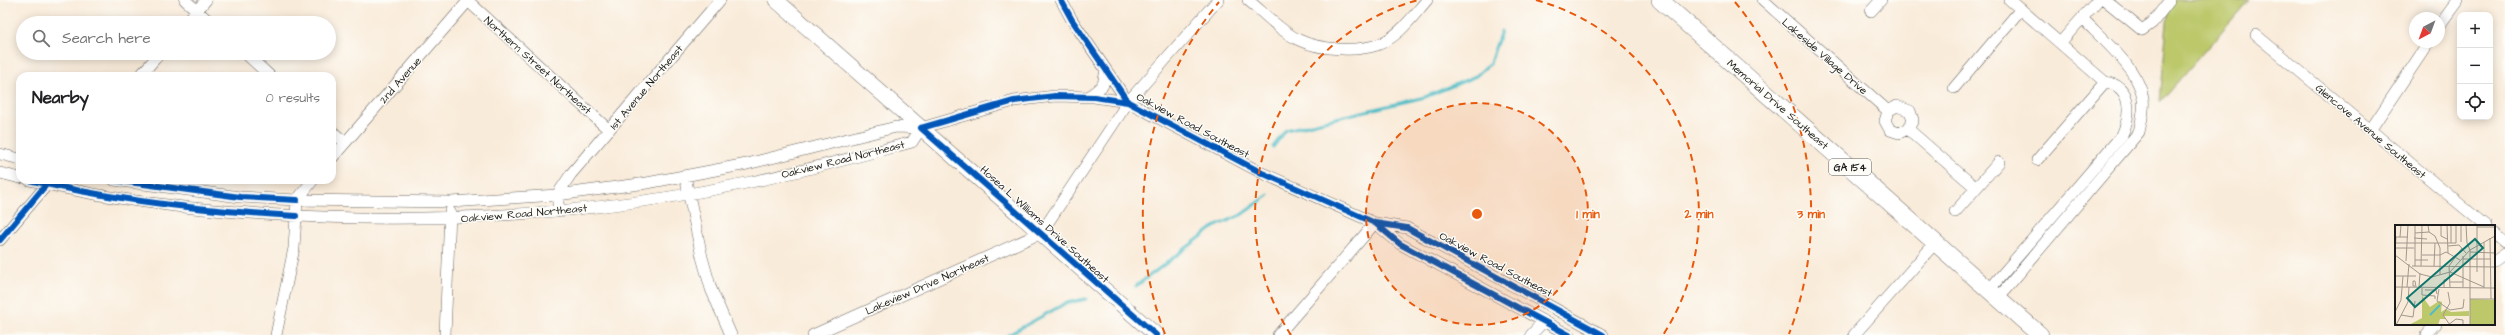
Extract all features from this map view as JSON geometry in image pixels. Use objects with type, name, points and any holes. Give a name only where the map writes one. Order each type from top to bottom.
[{"type":"main road","name":"Memorial Drive Southeast","points":[[1660,0],[2040,335]]},
{"type":"street","points":[[185,0],[203,16]]},
{"type":"street","points":[[192,16],[206,0]]},
{"type":"street","name":"Northern Street Northeast","points":[[468,0],[609,130]]},
{"type":"street","name":"2nd Avenue","points":[[336,153],[468,0]]},
{"type":"street","name":"1st Avenue Northeast","points":[[557,195],[571,174],[720,0]]},
{"type":"street","name":"Hosea L Williams Drive Southeast","points":[[776,0],[1156,335]]},
{"type":"street","points":[[1061,0],[1072,20],[1128,102]]},
{"type":"street","points":[[1041,233],[1128,102],[1218,0]]},
{"type":"street","points":[[1248,0],[1298,40],[1315,45],[1354,48],[1378,45],[1393,36],[1427,0]]},
{"type":"street","name":"Lakeside Village Drive","points":[[1763,0],[1888,111]]},
{"type":"street","points":[[1872,11],[1881,0]]},
{"type":"street","points":[[1994,294],[2122,135],[2128,121],[2129,111],[2122,90],[2112,83],[2105,82],[2010,0]]},
{"type":"street","points":[[2060,43],[2098,0]]},
{"type":"street","points":[[2105,0],[2142,30],[2152,23],[2170,0]]},
{"type":"street","points":[[2445,18],[2458,0]]},
{"type":"street","points":[[1954,88],[2021,9]]},
{"type":"street","points":[[1994,294],[2139,132],[2143,98],[2135,81],[2118,54],[2082,18]]},
{"type":"street","name":"Glencove Avenue Southeast","points":[[2256,35],[2485,225]]},
{"type":"street","points":[[2370,129],[2424,48]]},
{"type":"street","points":[[143,72],[154,60]]},
{"type":"street","points":[[253,60],[266,72]]},
{"type":"street","points":[[1089,97],[1103,85],[1106,70]]},
{"type":"street","points":[[2122,90],[2135,81]]},
{"type":"street","points":[[2037,160],[2105,82]]},
{"type":"street","name":"Oakview Road Southeast","points":[[921,128],[1014,101],[1056,96],[1089,97],[1128,102],[1262,172],[1375,223],[1407,228],[1603,335]]},
{"type":"street","points":[[1897,106],[1910,111],[1913,120],[1908,129],[1899,133],[1890,130],[1885,121],[1888,111],[1897,106]]},
{"type":"street","name":"Oakview Road Northeast","points":[[144,184],[240,197],[297,200],[451,202],[557,195],[685,176],[747,164],[896,126],[921,128]]},
{"type":"street","name":"Oakview Road Northeast","points":[[58,184],[136,201],[239,213],[296,216],[450,219],[559,211],[688,193],[751,182],[910,142],[921,128]]},
{"type":"street","points":[[1908,129],[1976,188]]},
{"type":"street","points":[[336,135],[345,143]]},
{"type":"street","points":[[0,154],[16,158]]},
{"type":"street","points":[[1954,212],[1998,162]]},
{"type":"street","points":[[0,173],[16,177]]},
{"type":"street","points":[[685,176],[709,282],[731,335]]},
{"type":"street","points":[[0,240],[47,184]]},
{"type":"street","points":[[276,335],[294,248],[297,200],[309,184]]},
{"type":"street","points":[[557,195],[559,211]]},
{"type":"street","points":[[445,335],[451,202]]},
{"type":"street","points":[[1278,335],[1375,223]]},
{"type":"street","name":"Oakview Road Southeast","points":[[1375,223],[1400,244],[1569,335]]},
{"type":"street","name":"Lakeview Drive Northeast","points":[[813,335],[1041,233]]},
{"type":"street","points":[[2495,233],[2505,242]]},
{"type":"street","points":[[1854,335],[1936,242]]},
{"type":"street","points":[[2495,261],[2505,254]]},
{"type":"street","points":[[1532,335],[1544,321]]},
{"type":"street","points":[[2426,335],[2435,325]]},
{"type":"green space","points":[[2169,0],[2249,0],[2160,102]]},
{"type":"waterway","points":[[1273,147],[1286,130],[1425,97],[1476,76],[1490,63],[1501,31]]},
{"type":"waterway","points":[[1136,286],[1214,227],[1241,215],[1269,195]]},
{"type":"waterway","points":[[1008,335],[1066,303],[1086,299]]},
{"type":"cycle path","points":[[1061,0],[1072,20],[1128,102]]},
{"type":"cycle path","points":[[921,128],[1014,101],[1055,96],[1094,97],[1128,102],[1262,173],[1375,223],[1407,228],[1603,335]]},
{"type":"cycle path","points":[[921,128],[1156,335]]},
{"type":"cycle path","points":[[0,240],[47,184]]},
{"type":"cycle path","points":[[48,184],[95,194],[162,204],[296,216]]},
{"type":"cycle path","points":[[144,184],[240,197],[297,200]]},
{"type":"cycle path","points":[[1375,223],[1400,244],[1569,335]]}]
